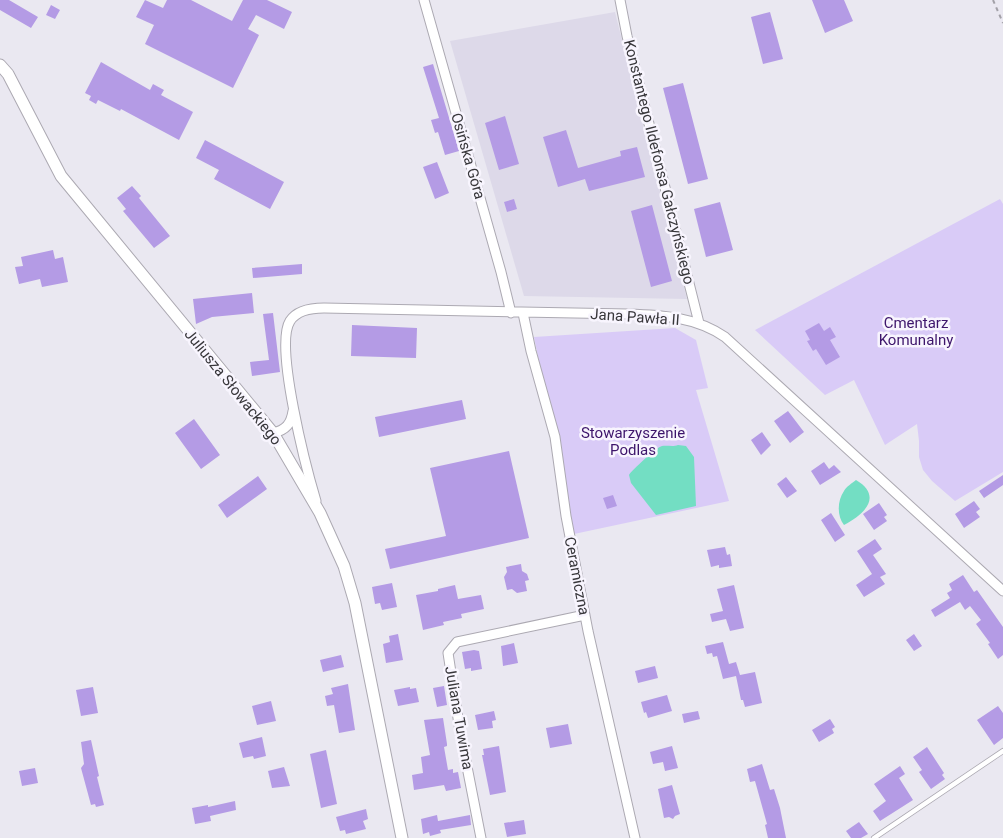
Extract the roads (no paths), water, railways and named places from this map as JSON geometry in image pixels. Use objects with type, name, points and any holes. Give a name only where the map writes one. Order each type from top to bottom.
[{"type":"street","name":"Osińska Góra","points":[[424,0],[511,313]]},
{"type":"street","name":"Konstantego Ildefonsa Gałczyńskiego","points":[[620,0],[627,36],[699,323]]},
{"type":"street","name":"Juliusza Słowackiego","points":[[0,65],[8,74],[61,176],[273,432],[320,513],[344,566],[354,603],[402,838]]},
{"type":"street","name":"Jana Pawła II","points":[[320,513],[309,477],[294,411],[287,359],[286,330],[290,319],[304,310],[324,308],[656,315],[699,323],[725,337],[1003,591]]},
{"type":"street","name":"Ceramiczna","points":[[523,313],[554,437],[566,516],[635,838]]},
{"type":"street","points":[[273,432],[287,427],[294,411]]},
{"type":"street","name":"Juliana Tuwima","points":[[481,838],[460,731],[448,654],[457,642],[586,615]]},
{"type":"lane","points":[[874,838],[1003,751]]},
{"type":"park label","name":"Cmentarz Komunalny","points":[[916,332]]},
{"type":"park label","name":"Stowarzyszenie Podlas","points":[[633,442]]}]
